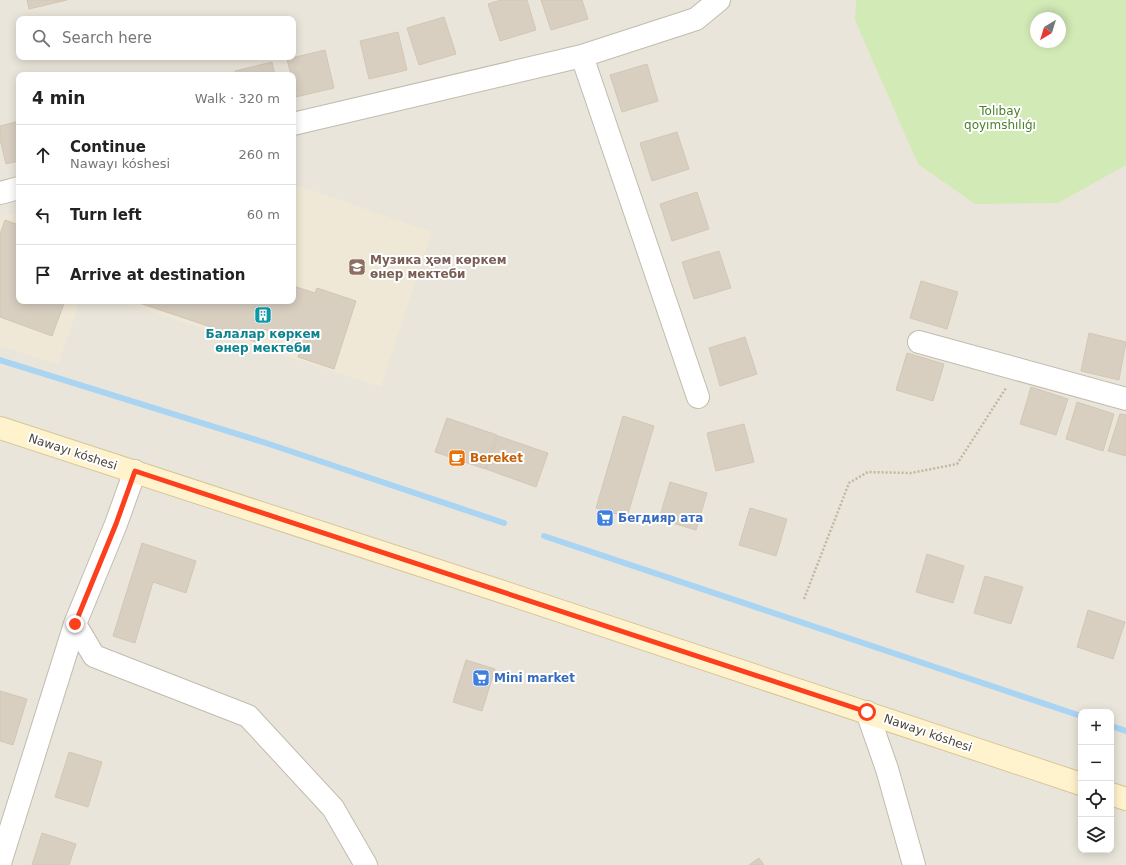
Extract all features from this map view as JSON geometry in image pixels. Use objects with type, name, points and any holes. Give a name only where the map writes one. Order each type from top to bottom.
[{"type":"main road","name":"Nawayı kóshesi","points":[[0,428],[867,712],[1078,783]]},
{"type":"main road","points":[[1114,795],[1126,799]]},
{"type":"street","points":[[296,123],[582,56],[696,19],[719,0]]},
{"type":"street","points":[[582,56],[698,396]]},
{"type":"street","points":[[0,193],[16,189]]},
{"type":"street","points":[[919,342],[1126,399]]},
{"type":"street","points":[[0,863],[75,624],[116,524],[135,471]]},
{"type":"street","points":[[75,624],[94,656],[248,716],[333,808],[366,865]]},
{"type":"street","points":[[867,712],[887,769],[914,865]]},
{"type":"path","points":[[804,599],[849,483],[868,472],[911,473],[956,464],[1018,369]]},
{"type":"shaded area","points":[[0,0],[1126,0],[1126,865],[0,865]]},
{"type":"shaded area","name":"Музика ҳәм көркем өнер мектеби","points":[[296,185],[432,232],[381,387],[128,304],[296,304]]},
{"type":"shaded area","points":[[16,213],[16,304],[79,304],[58,364],[0,346],[0,216]]},
{"type":"green space","name":"Tolıbay qoyımshılıǵı","points":[[856,0],[1126,0],[1126,165],[1058,203],[975,204],[918,164],[855,20]]},
{"type":"building","points":[[27,0],[67,0],[29,9]]},
{"type":"building","points":[[501,0],[527,0],[536,30],[500,41],[488,4]]},
{"type":"building","points":[[541,0],[582,0],[588,19],[551,30]]},
{"type":"building","points":[[444,17],[456,54],[419,65],[407,28]]},
{"type":"building","points":[[398,32],[407,70],[369,79],[360,41]]},
{"type":"building","points":[[325,50],[334,88],[296,97],[296,72],[290,72],[287,60],[296,60],[296,57]]},
{"type":"building","points":[[272,62],[274,72],[235,72]]},
{"type":"building","points":[[647,64],[658,101],[622,112],[610,75]]},
{"type":"building","points":[[16,122],[16,162],[6,164],[0,139],[0,126]]},
{"type":"building","points":[[677,132],[689,169],[652,181],[640,143]]},
{"type":"building","points":[[697,192],[709,229],[672,241],[660,204]]},
{"type":"building","points":[[5,220],[16,224],[16,304],[64,304],[52,336],[0,317],[0,234]]},
{"type":"building","points":[[719,251],[731,288],[694,299],[682,262]]},
{"type":"building","points":[[921,281],[958,292],[947,329],[910,318]]},
{"type":"building","name":"Балалар көркем өнер мектеби","points":[[296,287],[315,293],[317,288],[356,301],[334,369],[298,357],[302,342],[261,328],[256,342],[142,304],[296,304]]},
{"type":"building","points":[[1089,333],[1126,342],[1119,380],[1081,371]]},
{"type":"building","points":[[745,337],[757,374],[720,386],[709,348]]},
{"type":"building","points":[[907,353],[944,364],[933,401],[896,390]]},
{"type":"building","points":[[1031,387],[1068,399],[1056,435],[1020,424]]},
{"type":"building","points":[[1077,402],[1114,414],[1103,451],[1066,439]]},
{"type":"building","points":[[1120,414],[1126,415],[1126,456],[1108,451]]},
{"type":"building","points":[[623,416],[654,426],[627,517],[596,508]]},
{"type":"building","points":[[447,418],[497,435],[485,469],[435,452]]},
{"type":"building","points":[[744,424],[754,462],[716,471],[707,433]]},
{"type":"building","points":[[498,436],[548,453],[536,487],[486,469]]},
{"type":"building","points":[[670,482],[707,493],[696,530],[659,519]]},
{"type":"building","points":[[750,508],[787,519],[776,556],[739,545]]},
{"type":"building","points":[[142,543],[196,561],[186,593],[153,582],[135,643],[113,636]]},
{"type":"building","points":[[927,554],[964,566],[953,603],[916,592]]},
{"type":"building","points":[[985,576],[1023,587],[1011,624],[974,613]]},
{"type":"building","points":[[1088,610],[1125,622],[1113,659],[1077,647]]},
{"type":"building","points":[[466,660],[495,669],[482,711],[453,702]]},
{"type":"building","points":[[0,691],[27,699],[13,745],[0,741]]},
{"type":"building","points":[[69,752],[102,762],[88,807],[55,797]]},
{"type":"building","points":[[42,833],[76,844],[69,865],[32,865]]},
{"type":"building","points":[[759,858],[764,865],[749,865]]},
{"type":"waterway","points":[[0,360],[266,443],[504,523]]},
{"type":"waterway","points":[[544,536],[1078,715]]},
{"type":"waterway","points":[[1114,727],[1126,731]]},
{"type":"place","name":"Музика ҳәм көркем өнер мектеби","points":[[357,267]]},
{"type":"place","name":"Балалар көркем өнер мектеби","points":[[263,315]]},
{"type":"place","name":"Bereket","points":[[457,458]]},
{"type":"place","name":"Бегдияр ата","points":[[605,518]]},
{"type":"place","name":"Mini market","points":[[481,678]]},
{"type":"route","points":[[75,624],[116,524],[135,471],[867,712]]}]
